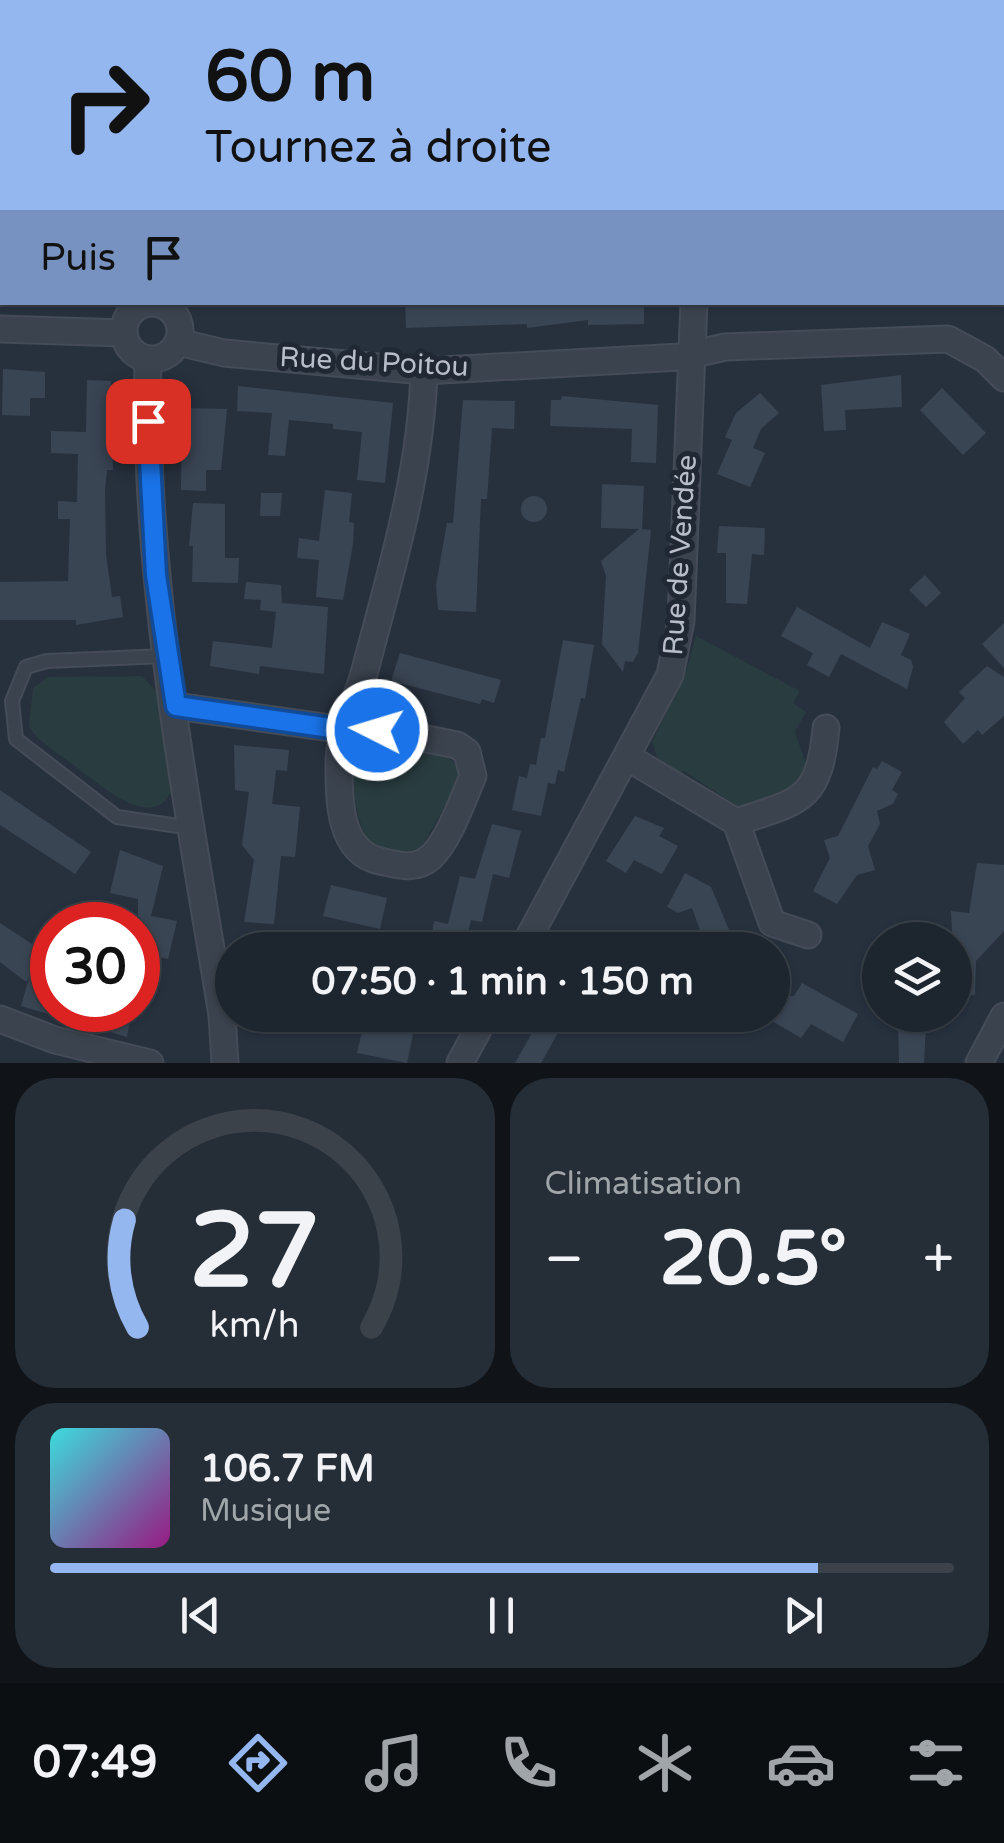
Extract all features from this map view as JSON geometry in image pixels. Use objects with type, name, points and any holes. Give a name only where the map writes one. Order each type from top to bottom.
[{"type":"street","points":[[0,329],[125,316],[132,350],[148,359],[166,355],[178,342],[177,320],[168,305]]},
{"type":"street","name":"Rue de Vendée","points":[[532,932],[670,675],[681,621],[694,305]]},
{"type":"street","name":"Rue du Poitou","points":[[178,342],[224,353],[424,370],[692,356],[725,347],[948,339],[985,359],[1004,378]]},
{"type":"street","points":[[148,359],[151,502],[166,656],[194,828],[225,1063]]},
{"type":"street","points":[[176,706],[345,730],[377,730],[442,741],[467,752],[473,776],[433,856],[419,865],[368,858],[355,849],[346,834],[339,765],[345,730],[360,694],[413,486],[424,370]]},
{"type":"street","points":[[736,822],[800,801],[822,766],[826,728]]},
{"type":"street","points":[[627,757],[736,822],[772,922],[808,934]]},
{"type":"street","points":[[979,1063],[1004,1016]]},
{"type":"street","points":[[0,1019],[73,1045],[150,1063]]},
{"type":"street","points":[[460,1063],[477,1032]]},
{"type":"lane","points":[[166,656],[47,661],[26,667],[12,701],[16,739],[117,817],[194,828]]},
{"type":"shaded area","points":[[696,636],[800,691],[793,703],[806,712],[795,732],[807,767],[794,789],[740,808],[684,771],[677,775],[661,768],[652,742],[686,672]]},
{"type":"shaded area","points":[[142,676],[161,696],[174,782],[167,798],[156,806],[144,807],[100,785],[44,744],[29,727],[33,688],[48,677]]},
{"type":"shaded area","points":[[372,741],[433,752],[449,758],[456,766],[457,778],[450,795],[421,848],[381,851],[362,827],[353,765],[361,746]]},
{"type":"building","points":[[405,305],[644,305],[644,324],[588,325],[588,320],[527,328],[527,324],[406,328]]},
{"type":"building","points":[[3,369],[45,372],[45,398],[30,398],[30,416],[2,415]]},
{"type":"building","points":[[901,375],[902,407],[845,410],[846,430],[824,431],[821,385]]},
{"type":"building","points":[[87,380],[111,381],[113,470],[107,470],[105,490],[106,555],[112,597],[120,596],[123,617],[76,625],[76,620],[0,620],[0,582],[68,581],[70,519],[58,519],[58,501],[77,502],[78,454],[51,453],[51,431],[86,432]]},
{"type":"building","points":[[238,386],[393,403],[385,483],[357,480],[362,432],[333,429],[333,424],[289,420],[285,456],[268,455],[272,413],[237,411]]},
{"type":"building","points":[[942,388],[986,433],[963,455],[920,410]]},
{"type":"building","points":[[760,393],[779,413],[761,429],[753,448],[765,453],[750,487],[717,474],[732,440],[725,437],[736,413]]},
{"type":"building","points":[[562,396],[658,405],[656,463],[631,462],[632,429],[550,426],[551,400],[561,400]]},
{"type":"building","points":[[463,400],[515,401],[514,429],[492,428],[487,499],[481,499],[476,612],[438,610],[436,585],[447,523],[453,523]]},
{"type":"building","points":[[182,408],[227,409],[221,470],[206,470],[206,491],[181,490]]},
{"type":"building","points":[[602,484],[644,486],[642,529],[651,530],[638,653],[633,662],[625,661],[623,672],[602,644],[606,576],[601,561],[639,529],[601,528]]},
{"type":"building","points":[[325,490],[352,493],[349,522],[354,523],[353,544],[343,600],[316,597],[319,560],[297,558],[299,538],[319,541]]},
{"type":"building","points":[[261,493],[282,493],[280,516],[260,516]]},
{"type":"building","points":[[534,496],[543,500],[547,509],[543,518],[534,522],[525,518],[521,509],[525,500]]},
{"type":"building","points":[[193,503],[225,504],[225,558],[239,558],[238,583],[192,582],[193,546],[189,546]]},
{"type":"building","points":[[719,526],[765,528],[764,555],[752,554],[747,604],[726,603],[726,553],[717,553]]},
{"type":"building","points":[[925,575],[941,593],[926,607],[909,590]]},
{"type":"building","points":[[246,582],[281,585],[282,603],[328,607],[324,674],[260,666],[259,674],[210,666],[213,641],[272,648],[276,612],[260,610],[261,600],[244,599]]},
{"type":"building","points":[[797,607],[870,648],[882,622],[910,634],[901,655],[911,660],[913,667],[907,689],[841,654],[829,677],[807,665],[813,653],[781,636]]},
{"type":"building","points":[[1004,623],[1004,668],[982,644]]},
{"type":"building","points":[[563,640],[594,645],[585,699],[581,698],[564,772],[558,770],[555,784],[548,783],[541,816],[512,810],[519,776],[527,778],[530,764],[536,765],[541,738],[545,738]]},
{"type":"building","points":[[400,653],[501,680],[494,703],[482,699],[480,704],[391,681]]},
{"type":"building","points":[[987,666],[1004,677],[1004,716],[982,735],[978,730],[963,744],[944,722],[965,698],[959,692]]},
{"type":"building","points":[[234,745],[289,750],[287,771],[276,770],[272,804],[300,807],[295,857],[281,856],[274,924],[244,922],[254,860],[242,845],[249,792],[235,790]]},
{"type":"building","points":[[882,761],[902,772],[892,790],[898,794],[893,804],[877,811],[880,824],[868,846],[875,870],[857,875],[837,904],[813,891],[830,858],[824,840],[838,836],[873,767],[877,769]]},
{"type":"building","points":[[0,790],[91,852],[75,874],[0,825]]},
{"type":"building","points":[[635,816],[664,828],[659,836],[678,846],[662,874],[634,860],[626,873],[606,861]]},
{"type":"building","points":[[492,824],[521,831],[509,878],[493,874],[482,922],[471,920],[468,932],[432,932],[434,921],[448,924],[460,876],[475,879]]},
{"type":"building","points":[[120,850],[163,866],[154,902],[138,902],[110,893]]},
{"type":"building","points":[[977,863],[1004,865],[1004,931],[976,961],[975,995],[972,922],[952,922],[951,911],[969,913]]},
{"type":"building","points":[[685,873],[711,887],[730,932],[701,932],[692,908],[678,913],[667,907]]},
{"type":"building","points":[[331,885],[387,898],[380,929],[323,916]]},
{"type":"building","points":[[160,918],[177,921],[168,959],[160,957]]},
{"type":"building","points":[[0,923],[30,943],[30,1009],[21,1006],[29,978],[26,982],[0,962]]},
{"type":"building","points":[[802,983],[858,1014],[843,1042],[811,1024],[801,1038],[790,1032],[790,996]]},
{"type":"building","points":[[362,1032],[414,1032],[407,1063],[357,1053]]},
{"type":"building","points":[[532,1032],[558,1032],[541,1063],[515,1063]]},
{"type":"building","points":[[898,1032],[926,1032],[924,1063],[899,1063]]},
{"type":"route","points":[[148,421],[156,575],[176,706],[345,730],[377,730]]}]
